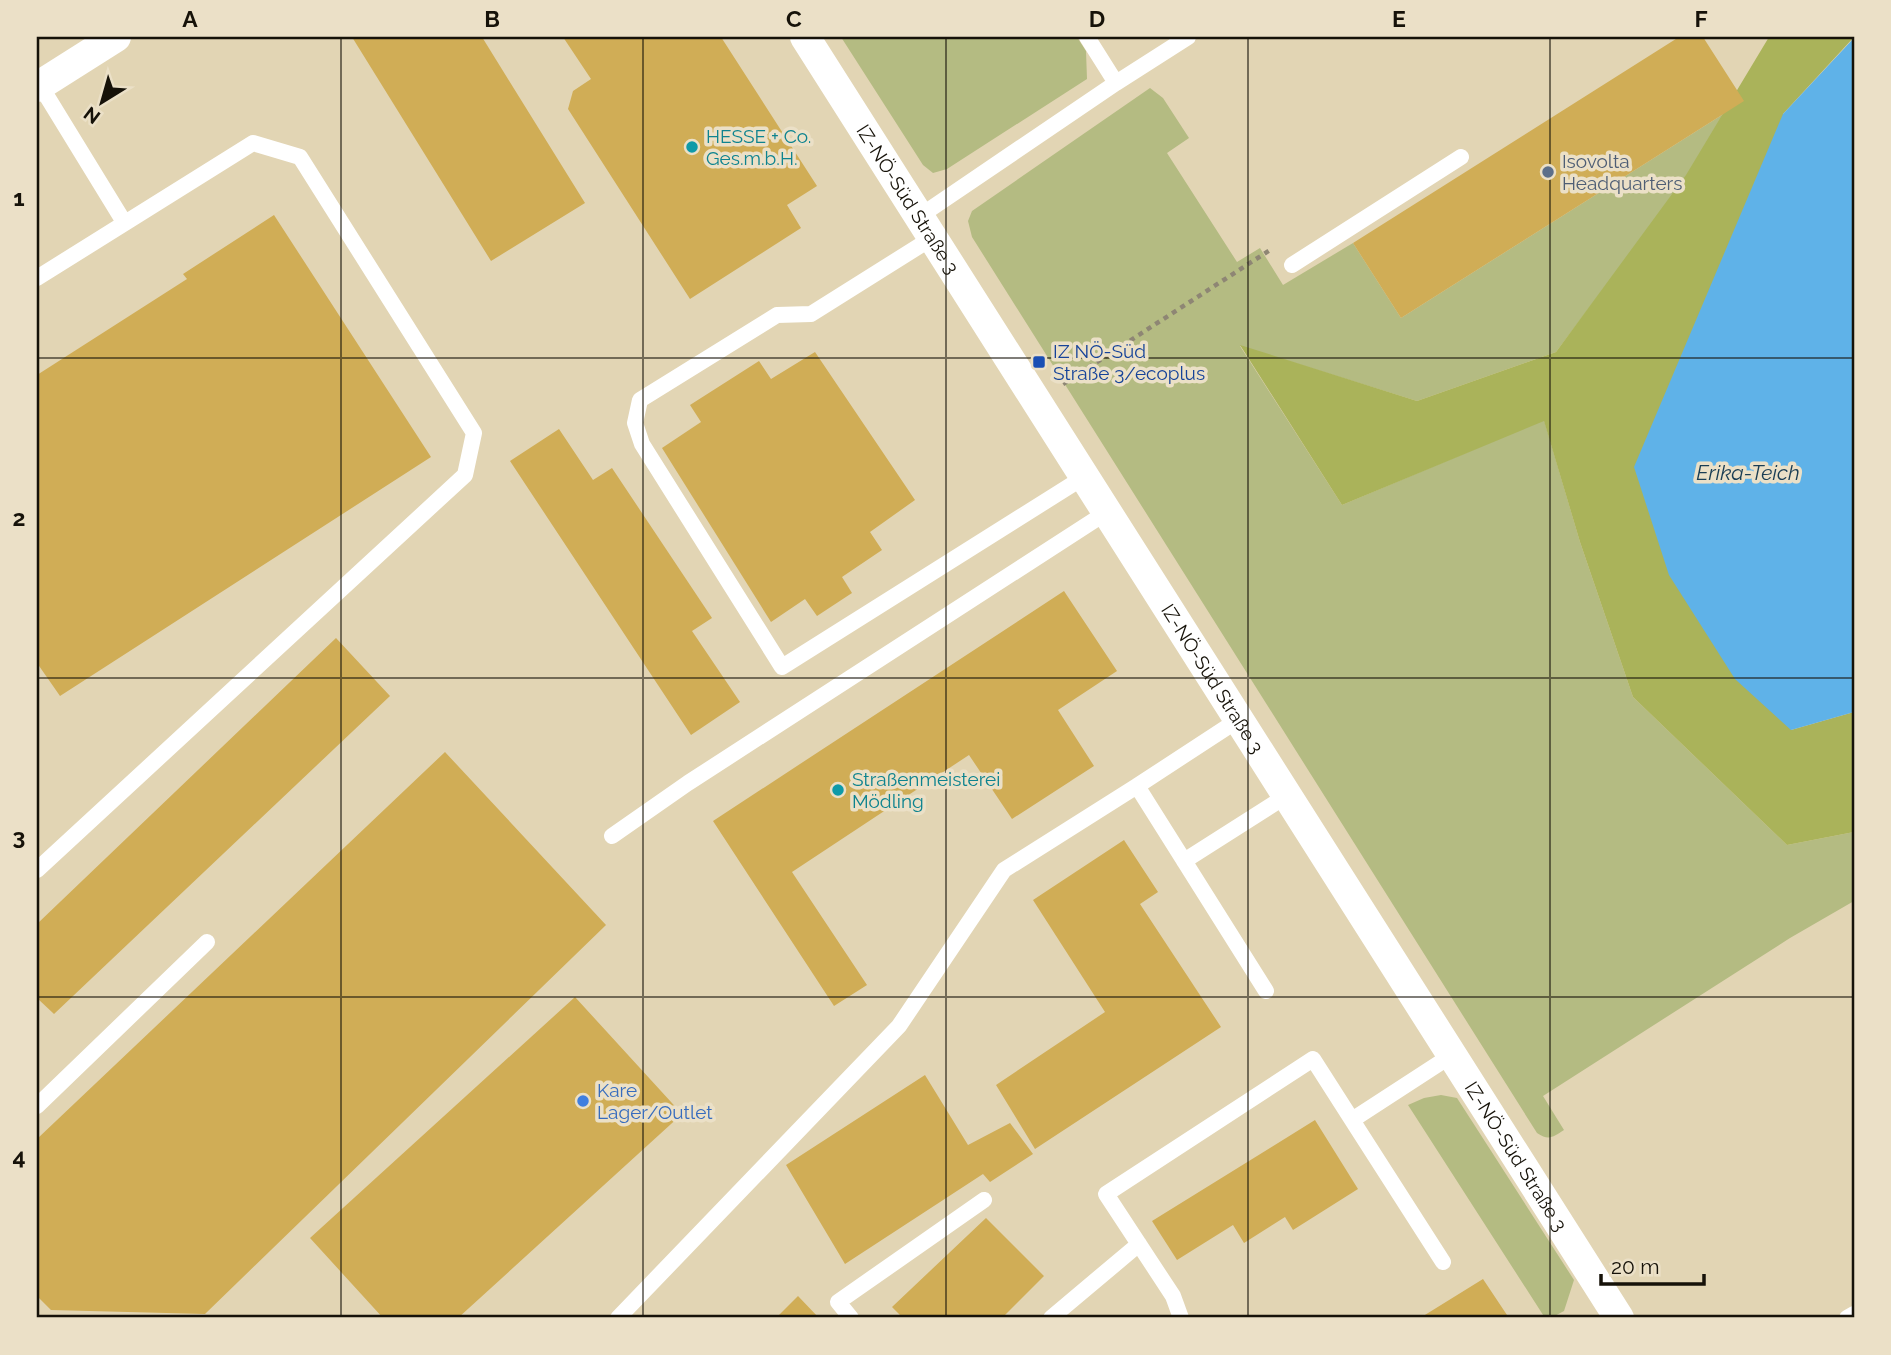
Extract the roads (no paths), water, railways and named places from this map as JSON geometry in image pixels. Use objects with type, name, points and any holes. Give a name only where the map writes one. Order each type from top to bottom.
[{"type":"street","points":[[38,86],[116,37]]},
{"type":"street","name":"IZ-NÖ-Süd Straße 3","points":[[805,37],[1619,1318]]},
{"type":"lane","points":[[1087,37],[1116,83]]},
{"type":"lane","points":[[1084,477],[782,667],[642,444],[635,422],[640,400],[777,316],[811,314],[1116,83],[1188,37]]},
{"type":"lane","points":[[38,86],[124,222]]},
{"type":"lane","points":[[37,278],[253,143],[300,157],[474,433],[465,475],[37,870]]},
{"type":"lane","points":[[1292,265],[1461,157]]},
{"type":"lane","points":[[612,836],[688,783],[1107,512]]},
{"type":"lane","points":[[618,1318],[899,1026],[1004,870],[1238,720]]},
{"type":"lane","points":[[1137,786],[1266,991]]},
{"type":"lane","points":[[1184,861],[1286,796]]},
{"type":"lane","points":[[37,1106],[207,942]]},
{"type":"lane","points":[[1352,1120],[1452,1055]]},
{"type":"lane","points":[[1181,1318],[1173,1296],[1106,1194],[1313,1059],[1443,1262]]},
{"type":"lane","points":[[851,1318],[838,1302],[984,1200]]},
{"type":"lane","points":[[1051,1318],[1139,1244]]},
{"type":"lane","points":[[1847,1318],[1854,1314]]},
{"type":"water","name":"Erika-Teich","points":[[1854,38],[1854,712],[1791,730],[1735,679],[1669,575],[1634,467],[1783,114]]},
{"type":"place","name":"HESSE + Co. Ges.m.b.H.","points":[[692,147]]},
{"type":"place","name":"Isovolta Headquarters","points":[[1548,172]]},
{"type":"place","name":"IZ NÖ-Süd Straße 3/ecoplus","points":[[1039,362]]},
{"type":"place","name":"Straßenmeisterei Mödling","points":[[838,790]]},
{"type":"place","name":"Kare Lager/Outlet","points":[[583,1101]]}]
